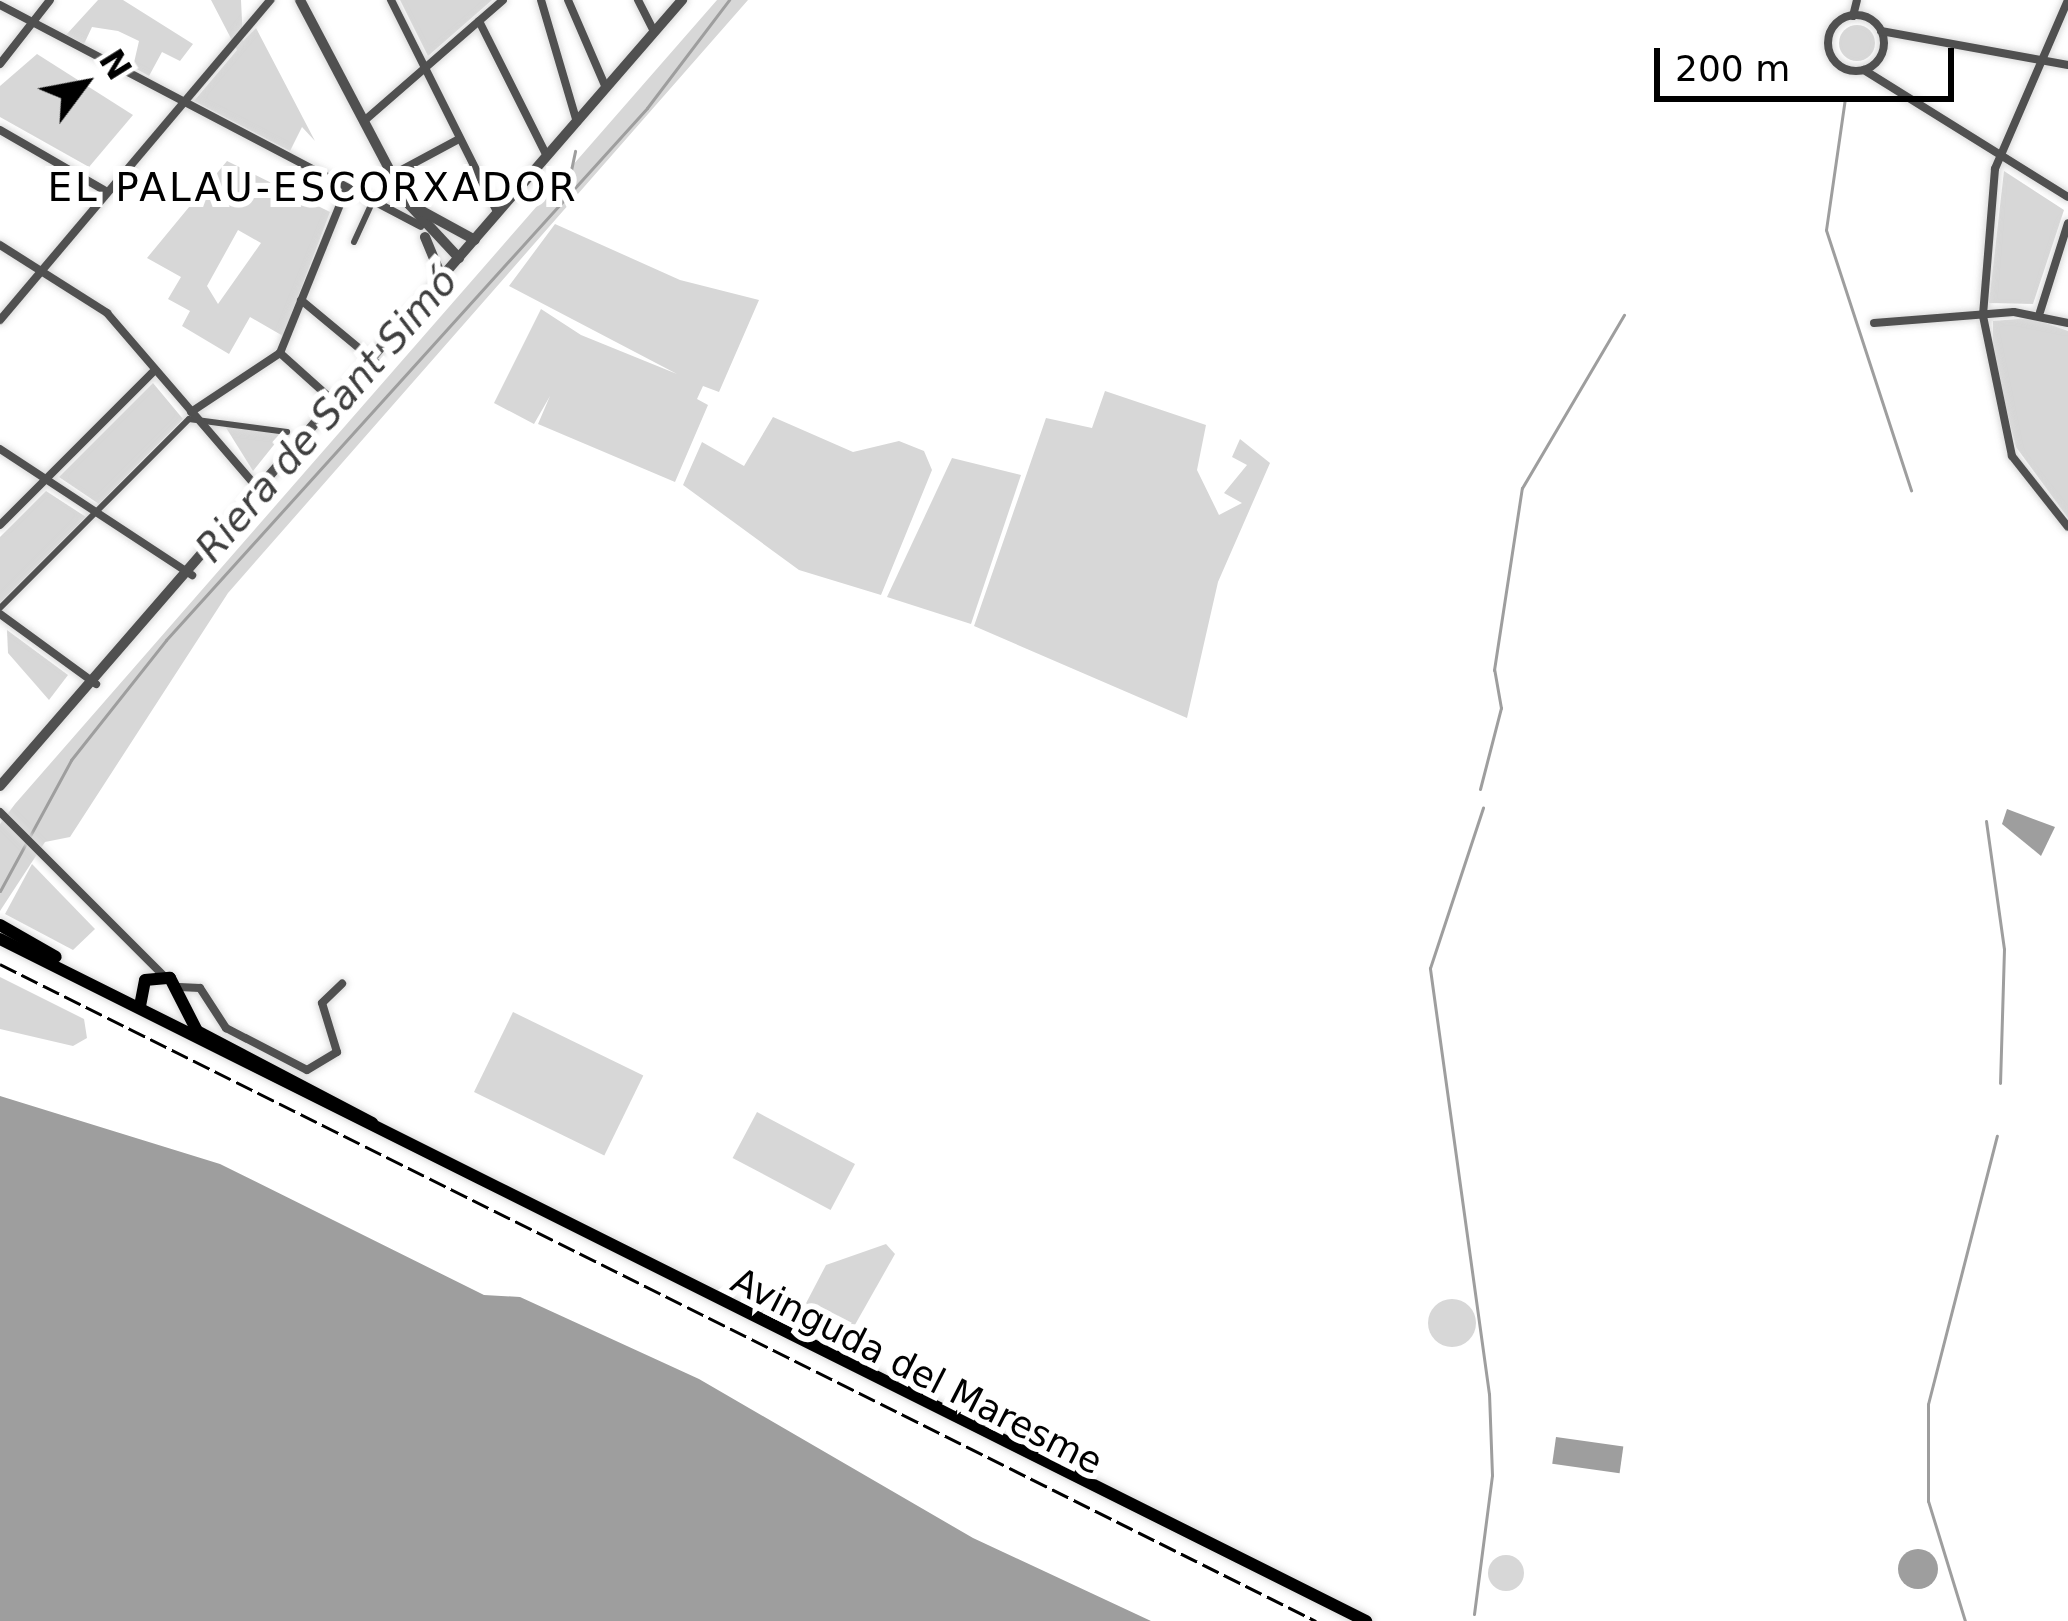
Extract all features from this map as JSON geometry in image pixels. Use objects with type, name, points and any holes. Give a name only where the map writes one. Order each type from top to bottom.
[{"type":"main road","points":[[0,932],[95,977],[143,983],[164,976],[179,987],[180,1003],[161,1018],[0,932]]},
{"type":"main road","points":[[140,1006],[143,983]]},
{"type":"main road","name":"Avinguda del Maresme","points":[[180,1003],[197,1031],[445,1166]]},
{"type":"main road","name":"Avinguda del Maresme","points":[[161,1018],[445,1166],[1366,1621]]},
{"type":"street","points":[[0,64],[50,0]]},
{"type":"street","points":[[0,320],[104,190],[270,0]]},
{"type":"street","points":[[300,0],[422,226],[442,278]]},
{"type":"street","points":[[391,0],[457,140],[499,213]]},
{"type":"street","points":[[541,0],[577,122]]},
{"type":"street","points":[[568,0],[606,88]]},
{"type":"street","points":[[638,0],[655,33]]},
{"type":"street","points":[[0,786],[682,0]]},
{"type":"street","points":[[1857,0],[1852,16],[1835,25],[1830,54],[1864,70],[2068,197]]},
{"type":"street","points":[[2068,0],[2034,58],[1999,154],[1983,316],[2003,429],[2038,500],[2068,527]]},
{"type":"street","points":[[364,121],[499,1]]},
{"type":"street","points":[[0,5],[29,26],[178,105],[371,205],[422,226],[459,258]]},
{"type":"street","points":[[1852,16],[1881,32],[2068,65]]},
{"type":"street","points":[[478,22],[548,157]]},
{"type":"street","points":[[1864,70],[1883,50],[1881,32]]},
{"type":"street","points":[[0,130],[104,190]]},
{"type":"street","points":[[392,176],[457,140]]},
{"type":"street","points":[[94,682],[0,611],[194,416],[280,353],[345,192]]},
{"type":"street","points":[[406,201],[475,240]]},
{"type":"street","points":[[354,242],[371,205]]},
{"type":"street","points":[[2040,312],[2068,223]]},
{"type":"street","points":[[0,245],[102,309],[260,491]]},
{"type":"street","points":[[302,300],[374,360]]},
{"type":"street","points":[[1874,323],[2040,312],[2068,323]]},
{"type":"street","points":[[280,353],[336,404]]},
{"type":"street","points":[[0,525],[154,370]]},
{"type":"street","points":[[194,416],[287,432]]},
{"type":"street","points":[[0,449],[189,573]]},
{"type":"street","points":[[0,812],[164,976]]},
{"type":"street","points":[[139,953],[143,983]]},
{"type":"street","points":[[179,987],[200,988],[226,1028],[307,1070],[338,1052],[322,1003],[342,984]]},
{"type":"shaded area","points":[[98,0],[123,0],[193,44],[180,61],[162,52],[149,76],[133,67],[139,41],[92,27],[84,44],[66,35]]},
{"type":"shaded area","points":[[211,0],[241,0],[243,41],[256,28],[315,141],[302,127],[290,151],[194,101],[237,50]]},
{"type":"shaded area","points":[[400,0],[492,0],[428,56]]},
{"type":"shaded area","points":[[717,0],[748,0],[228,593],[70,837],[45,842],[0,911],[0,824],[15,804]]},
{"type":"shaded area","points":[[1857,25],[1870,30],[1875,43],[1870,56],[1857,61],[1844,56],[1839,43],[1844,30]]},
{"type":"shaded area","points":[[37,54],[133,115],[89,167],[0,117],[0,86]]},
{"type":"shaded area","points":[[227,161],[330,212],[283,336],[250,317],[229,354],[182,326],[190,311],[168,299],[181,277],[147,258]],"holes":[[[238,230],[261,243],[218,304],[207,286]]]},
{"type":"shaded area","points":[[2004,171],[2064,210],[2033,304],[1989,303]]},
{"type":"shaded area","points":[[555,224],[680,280],[759,300],[719,392],[703,386],[697,399],[708,405],[675,482],[538,424],[550,396],[534,424],[494,403],[541,309],[581,335],[677,374],[509,286]]},
{"type":"shaded area","points":[[2031,318],[2068,331],[2068,518],[2016,447],[1993,356],[1993,321]]},
{"type":"shaded area","points":[[153,383],[183,419],[99,504],[59,477]]},
{"type":"shaded area","points":[[1105,391],[1206,425],[1197,470],[1219,515],[1242,503],[1224,493],[1247,465],[1232,457],[1240,439],[1270,463],[1218,582],[1187,718],[974,626],[1046,418],[1092,428]]},
{"type":"shaded area","points":[[773,417],[853,452],[899,441],[924,451],[932,470],[881,595],[799,570],[683,485],[702,442],[744,466]]},
{"type":"shaded area","points":[[225,426],[279,434],[281,436],[253,471]]},
{"type":"shaded area","points":[[952,458],[1021,475],[971,624],[887,597]]},
{"type":"shaded area","points":[[46,491],[86,517],[0,603],[0,537]]},
{"type":"shaded area","points":[[7,630],[68,675],[49,700],[8,653]]},
{"type":"shaded area","points":[[2007,809],[2055,827],[2041,856],[2002,824]]},
{"type":"shaded area","points":[[32,864],[95,929],[73,950],[5,914]]},
{"type":"shaded area","points":[[0,977],[84,1019],[87,1038],[73,1046],[0,1029]]},
{"type":"shaded area","points":[[513,1012],[643,1076],[604,1156],[474,1092]]},
{"type":"shaded area","points":[[0,1096],[220,1164],[484,1295],[520,1297],[699,1379],[973,1538],[1151,1621],[0,1621]]},
{"type":"shaded area","points":[[757,1112],[855,1164],[831,1210],[733,1158]]},
{"type":"shaded area","points":[[886,1244],[895,1254],[843,1346],[834,1352],[791,1332],[826,1265]]},
{"type":"shaded area","points":[[1452,1299],[1469,1306],[1476,1323],[1469,1340],[1452,1347],[1435,1340],[1428,1323],[1435,1306]]},
{"type":"shaded area","points":[[1556,1437],[1623,1446],[1620,1473],[1552,1464]]},
{"type":"shaded area","points":[[1918,1549],[1932,1555],[1938,1569],[1932,1583],[1918,1589],[1904,1583],[1898,1569],[1904,1555]]},
{"type":"shaded area","points":[[1506,1555],[1518,1561],[1524,1573],[1518,1585],[1506,1591],[1494,1585],[1488,1573],[1494,1561]]},
{"type":"waterway","name":"Riera de Sant Simó","points":[[0,891],[71,760],[166,640],[647,108],[729,0]]},
{"type":"waterway","points":[[1845,98],[1826,230],[1911,490]]},
{"type":"waterway","points":[[567,189],[575,151]]},
{"type":"waterway","points":[[1480,789],[1501,708],[1494,670],[1522,488],[1624,315]]},
{"type":"waterway","points":[[1474,1614],[1492,1475],[1489,1394],[1430,968],[1483,808]]},
{"type":"waterway","points":[[1986,821],[2004,949],[2000,1083]]},
{"type":"waterway","points":[[1965,1621],[1928,1501],[1928,1404],[1997,1136]]},
{"type":"railway","points":[[0,964],[1316,1621]]},
{"type":"district","name":"EL PALAU-ESCORXADOR","points":[[313,188]]}]
